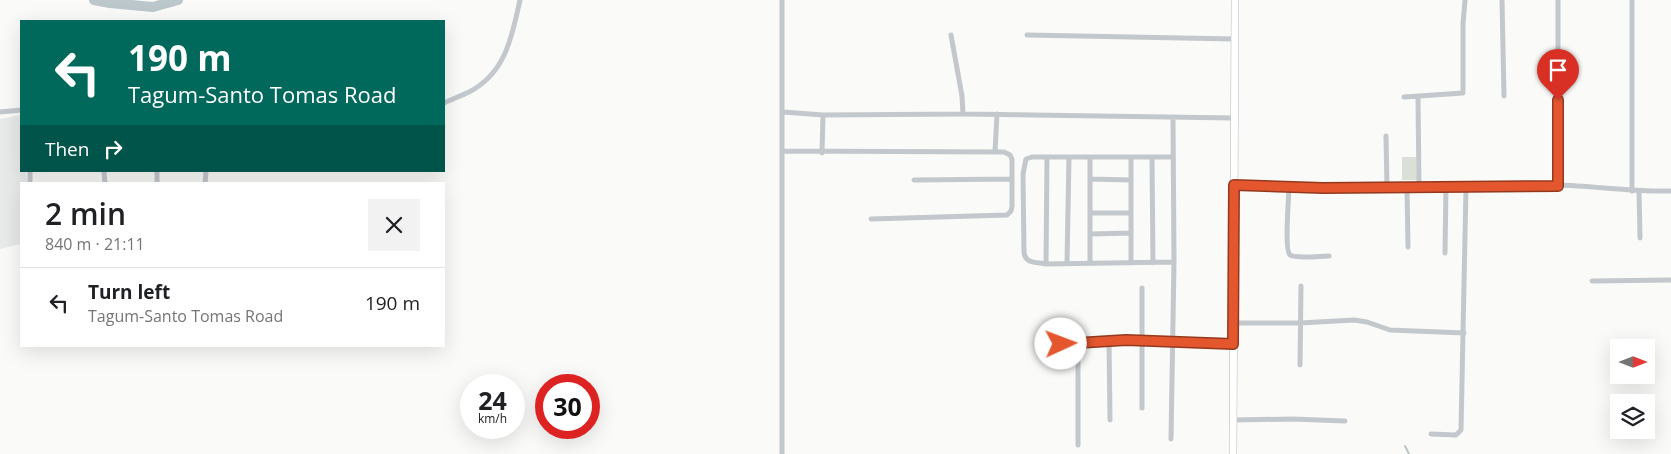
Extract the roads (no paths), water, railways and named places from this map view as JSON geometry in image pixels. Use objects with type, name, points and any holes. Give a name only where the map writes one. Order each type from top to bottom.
[{"type":"main road","points":[[1233,454],[1234,0]]},
{"type":"street","points":[[445,103],[469,92],[496,69],[510,43],[520,0]]},
{"type":"street","points":[[782,0],[782,454]]},
{"type":"street","points":[[1404,96],[1463,93],[1465,0]]},
{"type":"street","points":[[1502,0],[1504,96]]},
{"type":"street","points":[[1558,0],[1558,186]]},
{"type":"street","points":[[1632,0],[1632,191]]},
{"type":"street","points":[[951,35],[962,96],[963,114]]},
{"type":"street","points":[[1027,36],[1234,38]]},
{"type":"street","points":[[1418,96],[1419,186]]},
{"type":"street","points":[[0,112],[20,110]]},
{"type":"street","points":[[783,112],[823,115],[997,114],[1234,118]]},
{"type":"street","points":[[996,152],[997,114]]},
{"type":"street","points":[[822,152],[823,115]]},
{"type":"street","points":[[1171,439],[1171,342],[1174,262],[1173,117]]},
{"type":"street","points":[[1386,136],[1387,188]]},
{"type":"street","points":[[783,151],[1004,152],[1010,155],[1012,159],[1011,211],[1006,215],[871,219]]},
{"type":"street","points":[[1173,158],[1032,157],[1026,159],[1023,174],[1025,256],[1029,261],[1046,264],[1174,262]]},
{"type":"street","points":[[1046,264],[1047,157]]},
{"type":"street","points":[[1068,263],[1069,157]]},
{"type":"street","points":[[1090,157],[1090,263]]},
{"type":"street","points":[[1131,158],[1131,263]]},
{"type":"street","points":[[1152,158],[1153,263]]},
{"type":"street","points":[[914,180],[1012,179]]},
{"type":"street","points":[[1090,179],[1132,180]]},
{"type":"street","points":[[1234,185],[1387,188],[1419,186],[1558,186],[1600,187],[1632,191],[1671,190]]},
{"type":"street","points":[[1445,252],[1446,186]]},
{"type":"street","points":[[1289,187],[1288,253],[1291,256],[1299,257],[1329,256]]},
{"type":"street","points":[[1407,187],[1408,247]]},
{"type":"street","points":[[1431,434],[1456,435],[1460,430],[1464,333],[1466,187]]},
{"type":"street","points":[[1640,191],[1640,238]]},
{"type":"street","points":[[1090,213],[1131,213]]},
{"type":"street","points":[[1090,234],[1131,233]]},
{"type":"street","points":[[1592,281],[1671,280]]},
{"type":"street","points":[[1300,365],[1301,286]]},
{"type":"street","points":[[1142,288],[1142,408]]},
{"type":"street","points":[[1233,323],[1354,320],[1367,322],[1390,330],[1464,333]]},
{"type":"street","points":[[1040,344],[1142,340],[1233,344]]},
{"type":"street","points":[[1109,341],[1110,420]]},
{"type":"street","points":[[1078,344],[1078,445]]},
{"type":"street","points":[[1233,420],[1345,420]]},
{"type":"waterway","points":[[94,0],[153,7],[178,0]]},
{"type":"waterway","points":[[1405,446],[1409,454]]}]
